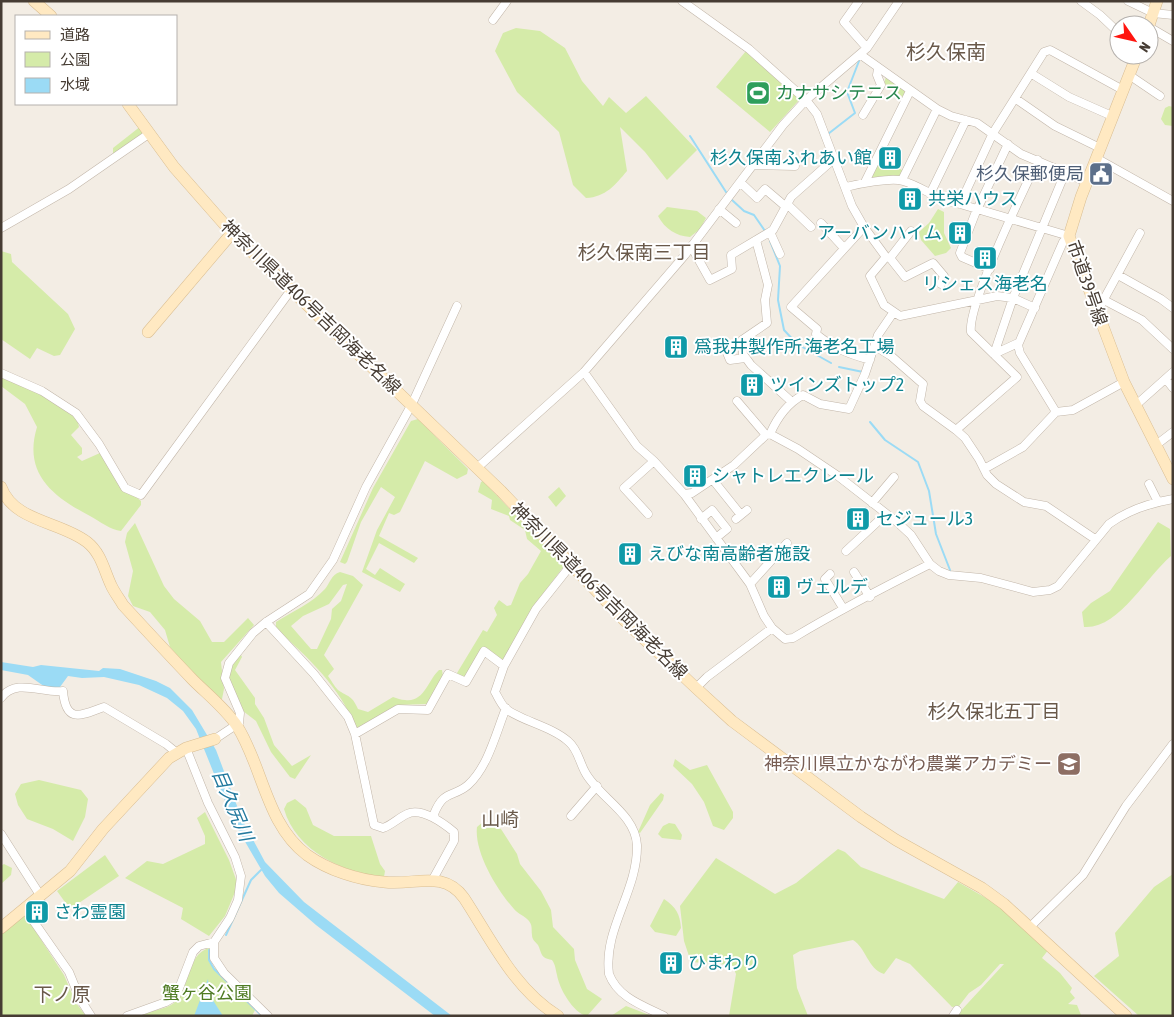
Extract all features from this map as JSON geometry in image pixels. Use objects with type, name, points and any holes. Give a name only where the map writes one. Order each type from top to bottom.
[{"type":"street","points":[[34,1],[50,15]]},
{"type":"street","points":[[493,20],[507,1]]},
{"type":"street","points":[[682,1],[749,49],[806,100],[817,114],[852,206],[864,227],[905,277],[932,263],[944,276],[941,284]]},
{"type":"street","points":[[859,1],[844,22],[867,48]]},
{"type":"street","points":[[477,468],[584,372],[691,246],[783,125],[806,100],[867,48],[899,1]]},
{"type":"street","points":[[1081,1],[1109,24]]},
{"type":"street","points":[[1128,1],[1153,13],[1173,15]]},
{"type":"street","points":[[1153,13],[1157,1]]},
{"type":"street","points":[[1159,32],[1173,41]]},
{"type":"street","points":[[960,204],[993,133],[1032,74],[1044,52],[1050,50],[1123,90]]},
{"type":"street","points":[[860,55],[937,109],[977,123],[1021,154],[1087,182]]},
{"type":"street","name":"市道39号線","points":[[1133,65],[1087,182],[1069,236],[1124,382],[1173,479]]},
{"type":"street","points":[[863,115],[881,85],[877,75],[878,69]]},
{"type":"street","points":[[1032,74],[1069,97],[1112,116]]},
{"type":"street","points":[[1129,75],[1160,96]]},
{"type":"street","points":[[865,182],[910,91]]},
{"type":"street","points":[[1016,99],[1173,201]]},
{"type":"street","name":"神奈川県道406号吉岡海老名線","points":[[129,105],[202,201],[232,233],[412,404],[477,468],[628,624],[696,688],[740,727],[861,817],[896,840],[982,888],[1030,927],[1126,1016]]},
{"type":"street","points":[[902,180],[937,109]]},
{"type":"street","points":[[930,194],[966,120]]},
{"type":"street","points":[[1,228],[69,189],[150,134]]},
{"type":"street","points":[[990,269],[962,258],[960,253],[1008,144]]},
{"type":"street","points":[[691,246],[710,280],[732,269],[731,255],[770,232],[776,226],[786,205],[835,158]]},
{"type":"street","points":[[956,430],[1017,377],[971,332],[971,319],[1010,220],[1038,160]]},
{"type":"street","points":[[753,165],[795,166]]},
{"type":"street","points":[[994,354],[1013,298],[1065,172]]},
{"type":"street","points":[[846,187],[865,182],[902,180],[943,201],[960,204],[1069,236],[1063,242],[1018,343],[1020,353],[1056,412]]},
{"type":"street","points":[[740,182],[757,198],[765,189],[811,227]]},
{"type":"street","points":[[719,210],[736,223]]},
{"type":"street","points":[[821,222],[843,248]]},
{"type":"street","points":[[864,227],[791,307],[817,329],[816,334],[840,350],[870,360]]},
{"type":"street","points":[[911,231],[870,276],[884,304],[893,313],[906,316],[927,309],[997,296],[1013,298],[1035,308]]},
{"type":"street","points":[[770,232],[780,254]]},
{"type":"street","points":[[148,332],[232,233]]},
{"type":"street","points":[[1097,312],[1140,233]]},
{"type":"street","points":[[756,240],[768,285],[765,300],[767,323],[742,340],[745,358],[792,402]]},
{"type":"street","points":[[1118,275],[1161,299],[1173,308]]},
{"type":"street","points":[[1,373],[42,391],[76,413],[99,444],[125,488],[141,495],[291,290]]},
{"type":"street","points":[[1104,300],[1142,320],[1173,349]]},
{"type":"street","points":[[1,928],[70,871],[122,808],[163,764],[185,749],[215,739],[237,726],[240,713],[230,694],[225,678],[226,669],[235,653],[266,622],[309,594],[316,587],[344,539],[366,487],[412,404],[457,306]]},
{"type":"street","points":[[684,494],[692,493],[734,465],[768,435],[792,402],[804,395],[820,404],[849,409],[878,336],[893,313]]},
{"type":"street","points":[[722,341],[730,360],[745,358]]},
{"type":"street","points":[[994,354],[1018,343]]},
{"type":"street","points":[[875,346],[891,356],[923,384],[920,401],[923,406],[965,438],[987,475],[996,484],[1024,502],[1046,506],[1095,539]]},
{"type":"street","points":[[584,372],[637,446],[654,461],[684,494],[750,584],[764,616],[772,628],[785,639],[793,638],[843,608],[870,597],[930,564]]},
{"type":"street","points":[[1136,405],[1173,372]]},
{"type":"street","points":[[1166,380],[1173,388]]},
{"type":"street","points":[[984,469],[1023,447],[1056,412],[1073,410],[1124,382]]},
{"type":"street","points":[[738,401],[768,435],[798,449],[838,476],[908,531],[930,564],[948,575],[981,578],[1033,592],[1050,590],[1066,579],[1095,539],[1117,518],[1158,502],[1173,499]]},
{"type":"street","points":[[1156,445],[1173,432]]},
{"type":"street","points":[[648,514],[624,488],[654,461]]},
{"type":"street","points":[[872,503],[894,477]]},
{"type":"street","points":[[713,480],[741,514]]},
{"type":"street","points":[[1148,484],[1158,502]]},
{"type":"street","points":[[1,487],[13,506],[87,542],[101,560],[111,586],[123,605],[237,726],[253,759],[271,808],[305,854],[329,868],[383,882],[401,884],[433,879],[447,882],[459,890],[518,980],[542,1005],[558,1016]]},
{"type":"street","points":[[701,519],[712,510],[727,529],[716,538]]},
{"type":"street","points":[[846,551],[886,514]]},
{"type":"street","points":[[750,584],[787,543]]},
{"type":"street","points":[[571,565],[536,609],[504,666],[495,692],[506,708],[558,733],[570,742],[578,752],[585,772],[616,806],[629,824],[637,844],[628,894],[613,930],[610,974],[612,981],[637,1004],[664,1016]]},
{"type":"street","points":[[854,572],[870,597]]},
{"type":"street","points":[[830,574],[825,579],[843,608]]},
{"type":"street","points":[[266,622],[348,717],[354,734],[374,825],[383,828],[409,813],[415,812],[435,818],[454,832],[455,836],[433,879]]},
{"type":"street","points":[[696,688],[707,677],[772,628]]},
{"type":"street","points":[[354,734],[398,709],[428,710],[431,708],[448,674],[466,682],[484,651],[504,666]]},
{"type":"street","points":[[1,698],[4,694],[22,687],[63,691],[66,706],[75,715],[82,716],[104,707],[166,744],[185,749]]},
{"type":"street","points":[[435,818],[434,814],[444,795],[467,786],[478,772],[506,708]]},
{"type":"street","points":[[1030,927],[1083,875],[1126,806],[1173,744]]},
{"type":"street","points":[[185,749],[217,824],[235,857],[242,876],[238,900],[214,942],[213,953],[217,964],[268,1016]]},
{"type":"street","points":[[571,816],[597,786]]},
{"type":"street","points":[[1,834],[40,895]]},
{"type":"street","points":[[25,909],[69,972],[80,999],[91,1016]]},
{"type":"street","points":[[127,1016],[166,1002],[176,996],[193,952],[198,946],[214,942]]},
{"type":"green space","points":[[516,28],[540,31],[565,48],[582,81],[603,106],[609,97],[626,113],[646,96],[697,150],[667,180],[645,152],[620,127],[627,171],[605,193],[586,198],[573,185],[559,132],[517,92],[495,51],[503,33]]},
{"type":"green space","name":"カナサシテニス","points":[[746,51],[800,99],[770,132],[716,87]]},
{"type":"green space","points":[[886,77],[904,89],[906,93],[903,97],[884,83]]},
{"type":"green space","points":[[1173,107],[1173,126],[1165,125],[1161,119],[1165,108]]},
{"type":"green space","points":[[141,126],[146,133],[113,155],[113,148]]},
{"type":"green space","points":[[880,159],[904,171],[901,177],[873,179],[871,176]]},
{"type":"green space","points":[[667,207],[697,211],[706,218],[700,229],[690,237],[680,235],[671,231],[658,216]]},
{"type":"green space","points":[[938,209],[944,212],[944,233],[951,248],[946,253],[935,256],[921,240],[919,232],[929,223]]},
{"type":"green space","points":[[1,251],[11,254],[12,262],[68,314],[75,329],[60,355],[54,356],[37,348],[30,359],[1,339]]},
{"type":"green space","points":[[1,375],[54,397],[76,415],[79,427],[71,435],[82,448],[82,454],[77,457],[82,461],[100,453],[124,487],[141,501],[141,505],[121,531],[109,527],[76,508],[53,491],[44,481],[34,458],[37,427],[25,404],[1,386]]},
{"type":"green space","points":[[418,419],[468,469],[467,474],[457,479],[425,461],[400,512],[394,515],[389,513],[379,536],[418,558],[414,563],[379,543],[366,569],[375,575],[380,568],[405,584],[400,592],[362,572],[377,530],[395,497],[381,487],[361,522],[347,562],[345,564],[340,562],[373,488],[411,421]]},
{"type":"green space","points":[[483,481],[564,566],[533,607],[506,661],[502,661],[484,648],[466,678],[457,673],[483,630],[487,632],[497,615],[494,608],[499,600],[507,606],[511,605],[520,583],[528,574],[541,551],[527,539],[525,530],[510,520],[509,516],[491,509],[492,500],[478,492]]},
{"type":"green space","points":[[559,487],[566,496],[556,507],[548,497]]},
{"type":"green space","points":[[1158,522],[1170,529],[1171,556],[1131,600],[1109,620],[1097,626],[1084,627],[1082,612],[1091,603],[1110,591]]},
{"type":"green space","points":[[135,523],[164,586],[174,599],[200,621],[212,642],[224,642],[248,618],[254,625],[221,662],[224,689],[222,699],[220,700],[203,686],[170,647],[165,630],[150,612],[133,606],[128,596],[133,571],[125,542],[127,533]]},
{"type":"green space","points":[[340,572],[353,576],[363,585],[324,655],[334,669],[328,676],[334,685],[352,699],[358,709],[368,712],[393,697],[405,700],[417,698],[425,690],[435,674],[442,670],[443,677],[427,704],[397,705],[360,728],[355,727],[349,713],[332,686],[311,661],[276,629],[276,622],[314,599],[325,589],[337,573]],"holes":[[[347,584],[341,601],[332,609],[331,619],[317,649],[311,649],[291,626],[303,616],[329,604],[343,585]]]},
{"type":"green space","points":[[241,655],[242,657],[235,670],[255,698],[255,704],[264,718],[274,745],[292,766],[311,755],[295,779],[290,777],[271,752],[256,721],[243,711],[228,679],[230,665]]},
{"type":"green space","points":[[675,759],[690,770],[707,765],[733,812],[733,818],[724,830],[713,826],[704,802],[692,784],[673,766]]},
{"type":"green space","points":[[39,780],[81,790],[88,799],[85,817],[73,841],[53,829],[27,819],[18,805],[15,794],[21,784]]},
{"type":"green space","points":[[661,793],[664,795],[663,800],[640,833],[638,832],[650,805]]},
{"type":"green space","points":[[295,799],[306,808],[313,825],[334,836],[371,836],[380,864],[385,871],[384,877],[353,871],[323,857],[310,848],[290,824],[284,809],[287,803]]},
{"type":"green space","points":[[205,812],[229,860],[238,885],[225,916],[209,936],[181,919],[183,908],[125,878],[147,861],[163,864],[205,844],[205,836],[197,818]]},
{"type":"green space","points":[[484,821],[501,829],[517,854],[520,864],[541,891],[551,910],[553,927],[574,949],[575,960],[587,989],[602,999],[587,1016],[577,1010],[567,999],[558,980],[552,960],[543,956],[533,938],[530,923],[507,901],[488,870],[479,848],[477,837],[477,827]]},
{"type":"green space","points":[[669,823],[675,824],[682,835],[681,840],[662,838],[658,834],[663,826]]},
{"type":"green space","points":[[838,849],[845,852],[861,867],[944,899],[958,882],[1007,910],[1049,949],[1042,958],[1060,973],[1072,988],[1070,992],[1075,998],[1068,1004],[1077,1005],[1083,1016],[956,1016],[1004,964],[1000,964],[981,985],[969,993],[959,1006],[952,1007],[910,964],[896,958],[884,974],[870,963],[861,948],[853,940],[800,951],[793,955],[797,988],[808,1016],[729,1016],[736,974],[732,965],[691,962],[684,941],[680,906],[716,858],[775,894],[796,883]]},
{"type":"green space","points":[[105,855],[119,876],[70,909],[57,891]]},
{"type":"green space","points":[[4,864],[12,868],[11,875],[1,884],[1,866]]},
{"type":"green space","points":[[1173,874],[1173,1016],[1139,1016],[1094,976],[1119,956],[1115,933],[1154,887]]},
{"type":"green space","points":[[664,899],[672,905],[680,919],[681,928],[676,936],[655,932],[650,926]]},
{"type":"green space","points":[[25,915],[64,975],[76,1003],[86,1016],[1,1016],[1,935]]},
{"type":"green space","name":"蟹ヶ谷公園","points":[[209,948],[209,962],[255,1010],[252,1016],[137,1016],[174,1003],[183,989],[196,957]]},
{"type":"green space","points":[[626,1006],[652,1016],[611,1016]]},
{"type":"water","name":"目久尻川","points":[[1,662],[33,667],[41,665],[99,671],[103,668],[120,669],[156,681],[170,688],[192,710],[216,750],[242,819],[265,862],[304,902],[452,1016],[435,1016],[316,925],[279,893],[265,876],[233,821],[196,729],[183,711],[167,698],[139,685],[104,677],[82,678],[68,676],[60,687],[45,687],[28,675],[1,670]]},
{"type":"water","points":[[208,979],[209,994],[223,1016],[194,1016]]},
{"type":"waterway","points":[[828,134],[855,113],[847,92],[859,61]]},
{"type":"waterway","points":[[690,136],[726,192]]},
{"type":"waterway","points":[[732,200],[744,211],[754,215],[765,231]]},
{"type":"waterway","points":[[770,241],[780,266],[778,300],[784,330],[797,344],[831,363]]},
{"type":"waterway","points":[[839,367],[863,372]]},
{"type":"waterway","points":[[870,422],[885,440],[918,462],[929,491],[936,534],[950,570]]},
{"type":"waterway","points":[[226,935],[251,880],[261,870]]},
{"type":"waterway","points":[[209,950],[209,960],[214,969],[262,1016]]},
{"type":"place","name":"カナサシテニス","points":[[758,93]]},
{"type":"place","name":"杉久保南ふれあい館","points":[[890,158]]},
{"type":"place","name":"杉久保郵便局","points":[[1101,174]]},
{"type":"place","name":"共栄ハウス","points":[[910,199]]},
{"type":"place","name":"アーバンハイム","points":[[960,233]]},
{"type":"place","name":"リシェス海老名","points":[[985,258]]},
{"type":"place","name":"爲我井製作所 海老名工場","points":[[676,347]]},
{"type":"place","name":"ツインズトップ2","points":[[752,385]]},
{"type":"place","name":"シャトレエクレール","points":[[695,476]]},
{"type":"place","name":"セジュール3","points":[[858,519]]},
{"type":"place","name":"えびな南高齢者施設","points":[[630,554]]},
{"type":"place","name":"ヴェルデ","points":[[779,587]]},
{"type":"place","name":"神奈川県立かながわ農業アカデミー","points":[[1069,764]]},
{"type":"place","name":"さわ霊園","points":[[37,912]]},
{"type":"place","name":"ひまわり","points":[[671,963]]},
{"type":"district","name":"杉久保南","points":[[946,52]]},
{"type":"district","name":"杉久保南三丁目","points":[[644,252]]},
{"type":"district","name":"杉久保北五丁目","points":[[994,711]]},
{"type":"district","name":"山崎","points":[[500,819]]},
{"type":"district","name":"下ノ原","points":[[62,994]]}]
